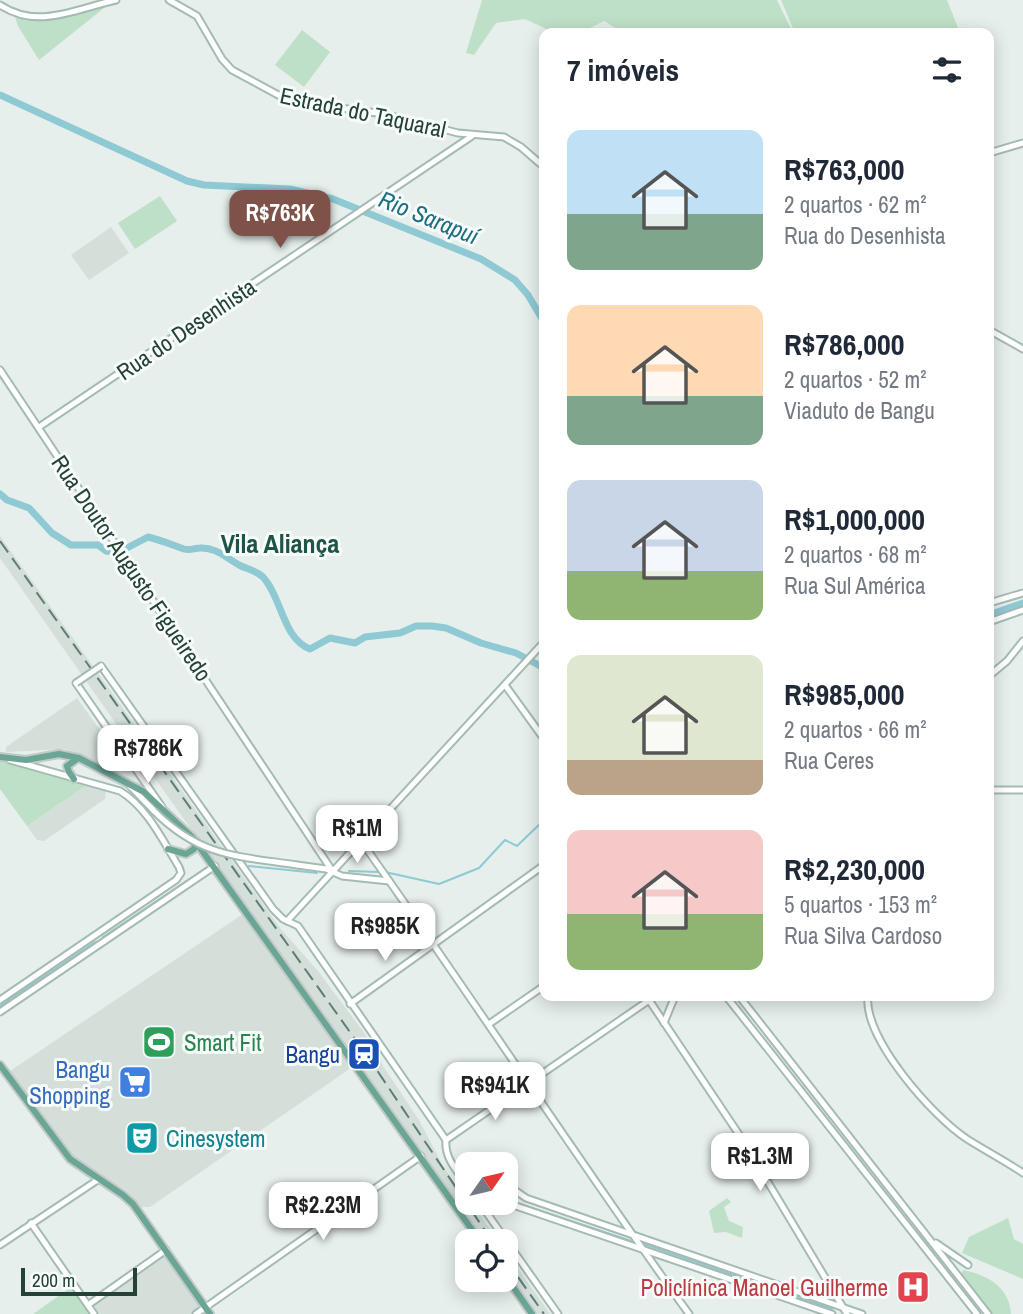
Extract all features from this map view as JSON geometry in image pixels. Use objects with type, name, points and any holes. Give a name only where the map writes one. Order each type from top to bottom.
[{"type":"main road","points":[[4,758],[26,760],[59,754],[79,758],[144,792],[196,841],[472,1229]]},
{"type":"main road","points":[[74,779],[67,766],[72,760],[79,758]]},
{"type":"main road","points":[[168,849],[186,853],[194,849],[196,841]]},
{"type":"main road","points":[[0,1065],[70,1159],[123,1195],[142,1215],[208,1311]]},
{"type":"main road","points":[[517,1292],[532,1314]]},
{"type":"street","points":[[0,5],[19,14],[37,18],[116,0]]},
{"type":"street","name":"Estrada do Taquaral","points":[[169,0],[197,16],[222,59],[232,70],[274,93],[294,101],[365,110],[472,135],[504,137],[539,163]]},
{"type":"street","name":"Rua do Desenhista","points":[[39,427],[472,135]]},
{"type":"street","points":[[994,152],[1023,143]]},
{"type":"street","points":[[994,333],[1023,349]]},
{"type":"street","name":"Rua Doutor Augusto Figueiredo","points":[[0,370],[333,872]]},
{"type":"street","points":[[994,602],[1023,593]]},
{"type":"street","points":[[994,620],[1023,610]]},
{"type":"street","points":[[994,672],[1007,662],[1023,641]]},
{"type":"street","points":[[287,921],[539,647]]},
{"type":"street","points":[[166,812],[76,683],[101,666],[272,909],[298,926],[446,1140],[445,1147],[455,1168]]},
{"type":"street","points":[[505,685],[539,731]]},
{"type":"street","points":[[0,1000],[180,877],[181,870],[135,802],[120,791],[4,758]]},
{"type":"street","points":[[122,779],[185,838],[211,850],[333,872],[342,876],[387,878]]},
{"type":"street","points":[[994,790],[1023,790]]},
{"type":"street","points":[[361,841],[435,944],[632,1235],[689,1314]]},
{"type":"street","points":[[0,1012],[215,866]]},
{"type":"street","points":[[350,1004],[539,869]]},
{"type":"street","points":[[489,1024],[539,989]]},
{"type":"street","points":[[446,1140],[648,1001]]},
{"type":"street","points":[[650,1001],[737,1130],[847,1314]]},
{"type":"street","points":[[664,1023],[672,1001]]},
{"type":"street","points":[[730,1001],[977,1314]]},
{"type":"street","points":[[743,1001],[988,1314]]},
{"type":"street","points":[[868,1001],[874,1029],[935,1112],[967,1139],[1023,1173]]},
{"type":"street","points":[[196,1314],[208,1311],[421,1156]]},
{"type":"street","points":[[0,1245],[99,1179]]},
{"type":"street","points":[[518,1192],[526,1198],[862,1314]]},
{"type":"street","points":[[518,1206],[832,1314]]},
{"type":"street","points":[[488,1215],[558,1314]]},
{"type":"street","points":[[31,1223],[94,1314]]},
{"type":"street","points":[[925,1233],[951,1255],[968,1265]]},
{"type":"street","points":[[88,1305],[166,1250]]},
{"type":"street","points":[[824,1301],[832,1290]]},
{"type":"shaded area","points":[[111,227],[129,253],[89,280],[71,255]]},
{"type":"shaded area","points":[[0,536],[280,928],[318,971],[374,1046],[383,1066],[419,1120],[455,1184],[455,1198],[126,738],[0,558]]},
{"type":"shaded area","points":[[77,698],[107,740],[105,764],[65,749],[6,752],[6,747]]},
{"type":"shaded area","points":[[87,785],[106,790],[105,799],[44,841],[37,840],[27,826]]},
{"type":"shaded area","points":[[243,914],[351,1065],[348,1070],[150,1207],[141,1207],[126,1190],[70,1156],[10,1071]]},
{"type":"shaded area","points":[[467,1215],[481,1216],[490,1229],[477,1229]]},
{"type":"shaded area","points":[[165,1256],[199,1302],[199,1310],[193,1314],[99,1314],[95,1303]]},
{"type":"shaded area","points":[[518,1268],[550,1314],[538,1314],[518,1286]]},
{"type":"green space","points":[[482,0],[777,0],[791,28],[616,28],[604,21],[590,28],[544,28],[525,19],[496,23],[474,55],[466,53]]},
{"type":"green space","points":[[781,0],[947,0],[958,28],[793,28]]},
{"type":"green space","points":[[103,6],[104,8],[39,60],[15,17],[41,21]]},
{"type":"green space","points":[[302,30],[330,52],[304,87],[275,65]]},
{"type":"green space","points":[[160,196],[177,221],[135,249],[118,223]]},
{"type":"green space","points":[[0,760],[87,785],[27,826],[0,789]]},
{"type":"green space","points":[[727,1198],[731,1202],[724,1207],[729,1221],[743,1227],[742,1238],[726,1232],[714,1233],[709,1211]]},
{"type":"green space","points":[[1008,1218],[1014,1239],[1023,1244],[1023,1279],[962,1253],[969,1237]]},
{"type":"green space","points":[[963,1270],[981,1275],[996,1284],[1006,1296],[1011,1314],[991,1314],[961,1275]]},
{"type":"green space","points":[[74,1285],[94,1314],[33,1314]]},
{"type":"waterway","name":"Rio Sarapuí","points":[[0,95],[187,181],[204,185],[290,189],[333,199],[481,259],[515,280],[539,314]]},
{"type":"waterway","points":[[0,494],[7,500],[29,508],[52,533],[71,545],[98,545],[113,552],[148,537],[186,550],[206,548],[216,551],[263,577],[275,596],[288,627],[301,644],[310,649],[330,638],[355,643],[365,637],[400,633],[416,626],[432,626],[446,628],[481,643],[516,653],[539,665]]},
{"type":"waterway","name":"Rio Sarapuí","points":[[994,613],[1023,603]]},
{"type":"waterway","points":[[385,872],[439,884],[479,868],[505,840],[517,846],[539,825]]},
{"type":"waterway","points":[[249,866],[317,873]]},
{"type":"waterway","points":[[103,937],[206,868]]},
{"type":"waterway","points":[[349,871],[379,872]]},
{"type":"waterway","points":[[0,1006],[95,942]]},
{"type":"waterway","points":[[518,1203],[631,1241]]},
{"type":"waterway","points":[[644,1244],[832,1309]]},
{"type":"railway","points":[[0,541],[372,1063],[484,1229]]},
{"type":"railway","points":[[518,1277],[544,1314]]},
{"type":"place","name":"Smart Fit","points":[[159,1042]]},
{"type":"place","name":"Bangu","points":[[364,1054]]},
{"type":"place","name":"Bangu Shopping","points":[[135,1082]]},
{"type":"place","name":"Cinesystem","points":[[142,1138]]},
{"type":"place","name":"Policlínica Manoel Guilherme","points":[[913,1287]]},
{"type":"district","name":"Vila Aliança","points":[[280,543]]}]
